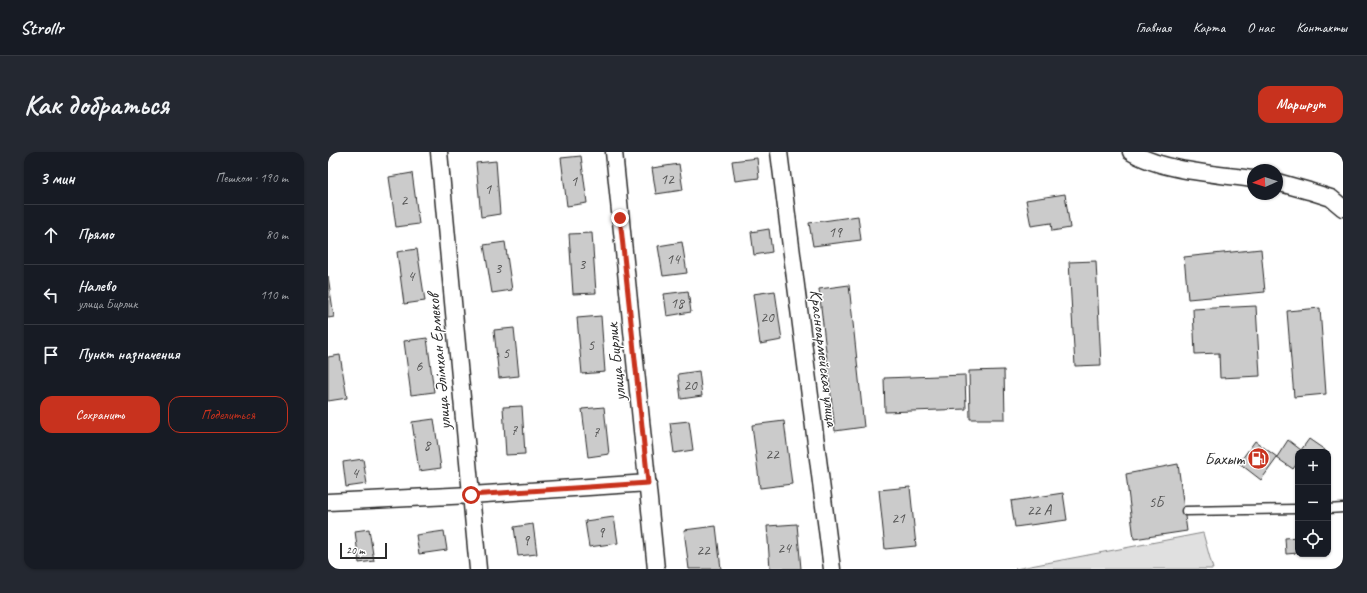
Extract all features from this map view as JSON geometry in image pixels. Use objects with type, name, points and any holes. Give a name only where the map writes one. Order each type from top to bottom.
[{"type":"street","name":"улица Әлімхан Ермеков","points":[[439,152],[478,569]]},
{"type":"street","name":"улица Бирлик","points":[[614,152],[656,569]]},
{"type":"street","name":"Красноармейская улица","points":[[779,152],[832,569]]},
{"type":"street","points":[[1131,152],[1143,159],[1188,170],[1247,178]]},
{"type":"street","points":[[1283,184],[1331,198],[1343,208]]},
{"type":"street","points":[[328,502],[471,495],[648,483]]},
{"type":"lane","points":[[1331,509],[1343,508]]},
{"type":"lane","points":[[1186,511],[1295,509]]},
{"type":"shaded area","points":[[1203,533],[1213,569],[1015,569]]},
{"type":"building","points":[[581,156],[587,203],[567,206],[561,158]]},
{"type":"building","points":[[757,158],[759,178],[735,181],[732,161]]},
{"type":"building","points":[[496,161],[500,214],[481,217],[476,163]]},
{"type":"building","points":[[679,164],[683,190],[656,194],[652,168]]},
{"type":"building","points":[[412,173],[419,224],[396,227],[389,177]]},
{"type":"building","points":[[1065,194],[1070,228],[1052,231],[1051,223],[1031,226],[1026,200]]},
{"type":"building","points":[[858,216],[861,240],[813,246],[809,223]]},
{"type":"building","points":[[769,229],[772,252],[754,255],[751,232]]},
{"type":"building","points":[[592,233],[596,293],[573,294],[569,234]]},
{"type":"building","points":[[505,242],[512,290],[492,293],[484,245]]},
{"type":"building","points":[[682,242],[687,273],[663,276],[658,246]]},
{"type":"building","points":[[417,249],[425,301],[404,304],[397,252]]},
{"type":"building","points":[[1261,249],[1265,292],[1188,299],[1184,257]]},
{"type":"building","points":[[1096,261],[1101,365],[1075,366],[1069,262]]},
{"type":"building","points":[[328,276],[334,317],[328,318]]},
{"type":"building","points":[[849,285],[864,427],[835,431],[819,289]]},
{"type":"building","points":[[688,291],[691,312],[667,316],[664,294]]},
{"type":"building","points":[[775,291],[782,340],[760,344],[753,294]]},
{"type":"building","points":[[1256,306],[1260,376],[1220,378],[1219,353],[1195,354],[1193,309]]},
{"type":"building","points":[[1320,308],[1326,394],[1294,397],[1287,311]]},
{"type":"building","points":[[601,316],[605,372],[582,374],[577,318]]},
{"type":"building","points":[[514,328],[519,376],[499,378],[494,330]]},
{"type":"building","points":[[427,338],[434,392],[411,395],[404,341]]},
{"type":"building","points":[[340,355],[347,398],[328,401],[328,357]]},
{"type":"building","points":[[1004,370],[1005,419],[970,419],[969,371]]},
{"type":"building","points":[[699,371],[702,396],[681,399],[678,374]]},
{"type":"building","points":[[965,375],[966,409],[885,412],[884,378]]},
{"type":"building","points":[[522,406],[525,454],[506,455],[503,407]]},
{"type":"building","points":[[604,407],[609,454],[588,457],[582,409]]},
{"type":"building","points":[[434,419],[441,468],[419,471],[412,422]]},
{"type":"building","points":[[689,421],[693,450],[674,453],[670,423]]},
{"type":"building","points":[[784,421],[792,484],[760,488],[752,425]]},
{"type":"building","name":"Бахыт","points":[[1309,439],[1324,449],[1302,449]]},
{"type":"building","name":"Бахыт","points":[[1288,440],[1300,449],[1295,449],[1295,466],[1293,469],[1277,458],[1261,480],[1239,463],[1255,441],[1277,457]]},
{"type":"building","points":[[363,459],[367,484],[346,487],[343,462]]},
{"type":"building","points":[[1178,464],[1187,531],[1134,539],[1126,474]]},
{"type":"building","points":[[910,487],[916,546],[885,549],[879,490]]},
{"type":"building","points":[[1063,493],[1067,520],[1015,527],[1011,501]]},
{"type":"building","points":[[614,517],[618,543],[589,547],[585,521]]},
{"type":"building","points":[[533,524],[537,554],[518,556],[514,527]]},
{"type":"building","points":[[797,524],[801,569],[770,569],[767,526]]},
{"type":"building","points":[[716,526],[721,569],[689,569],[684,530]]},
{"type":"building","points":[[369,529],[374,561],[359,563],[355,531]]},
{"type":"building","points":[[444,531],[447,550],[419,554],[416,535]]},
{"type":"building","points":[[1295,537],[1295,553],[1286,554],[1285,538]]},
{"type":"place","name":"Бахыт","points":[[1259,459]]},
{"type":"route","points":[[471,495],[648,483],[620,218]]}]
